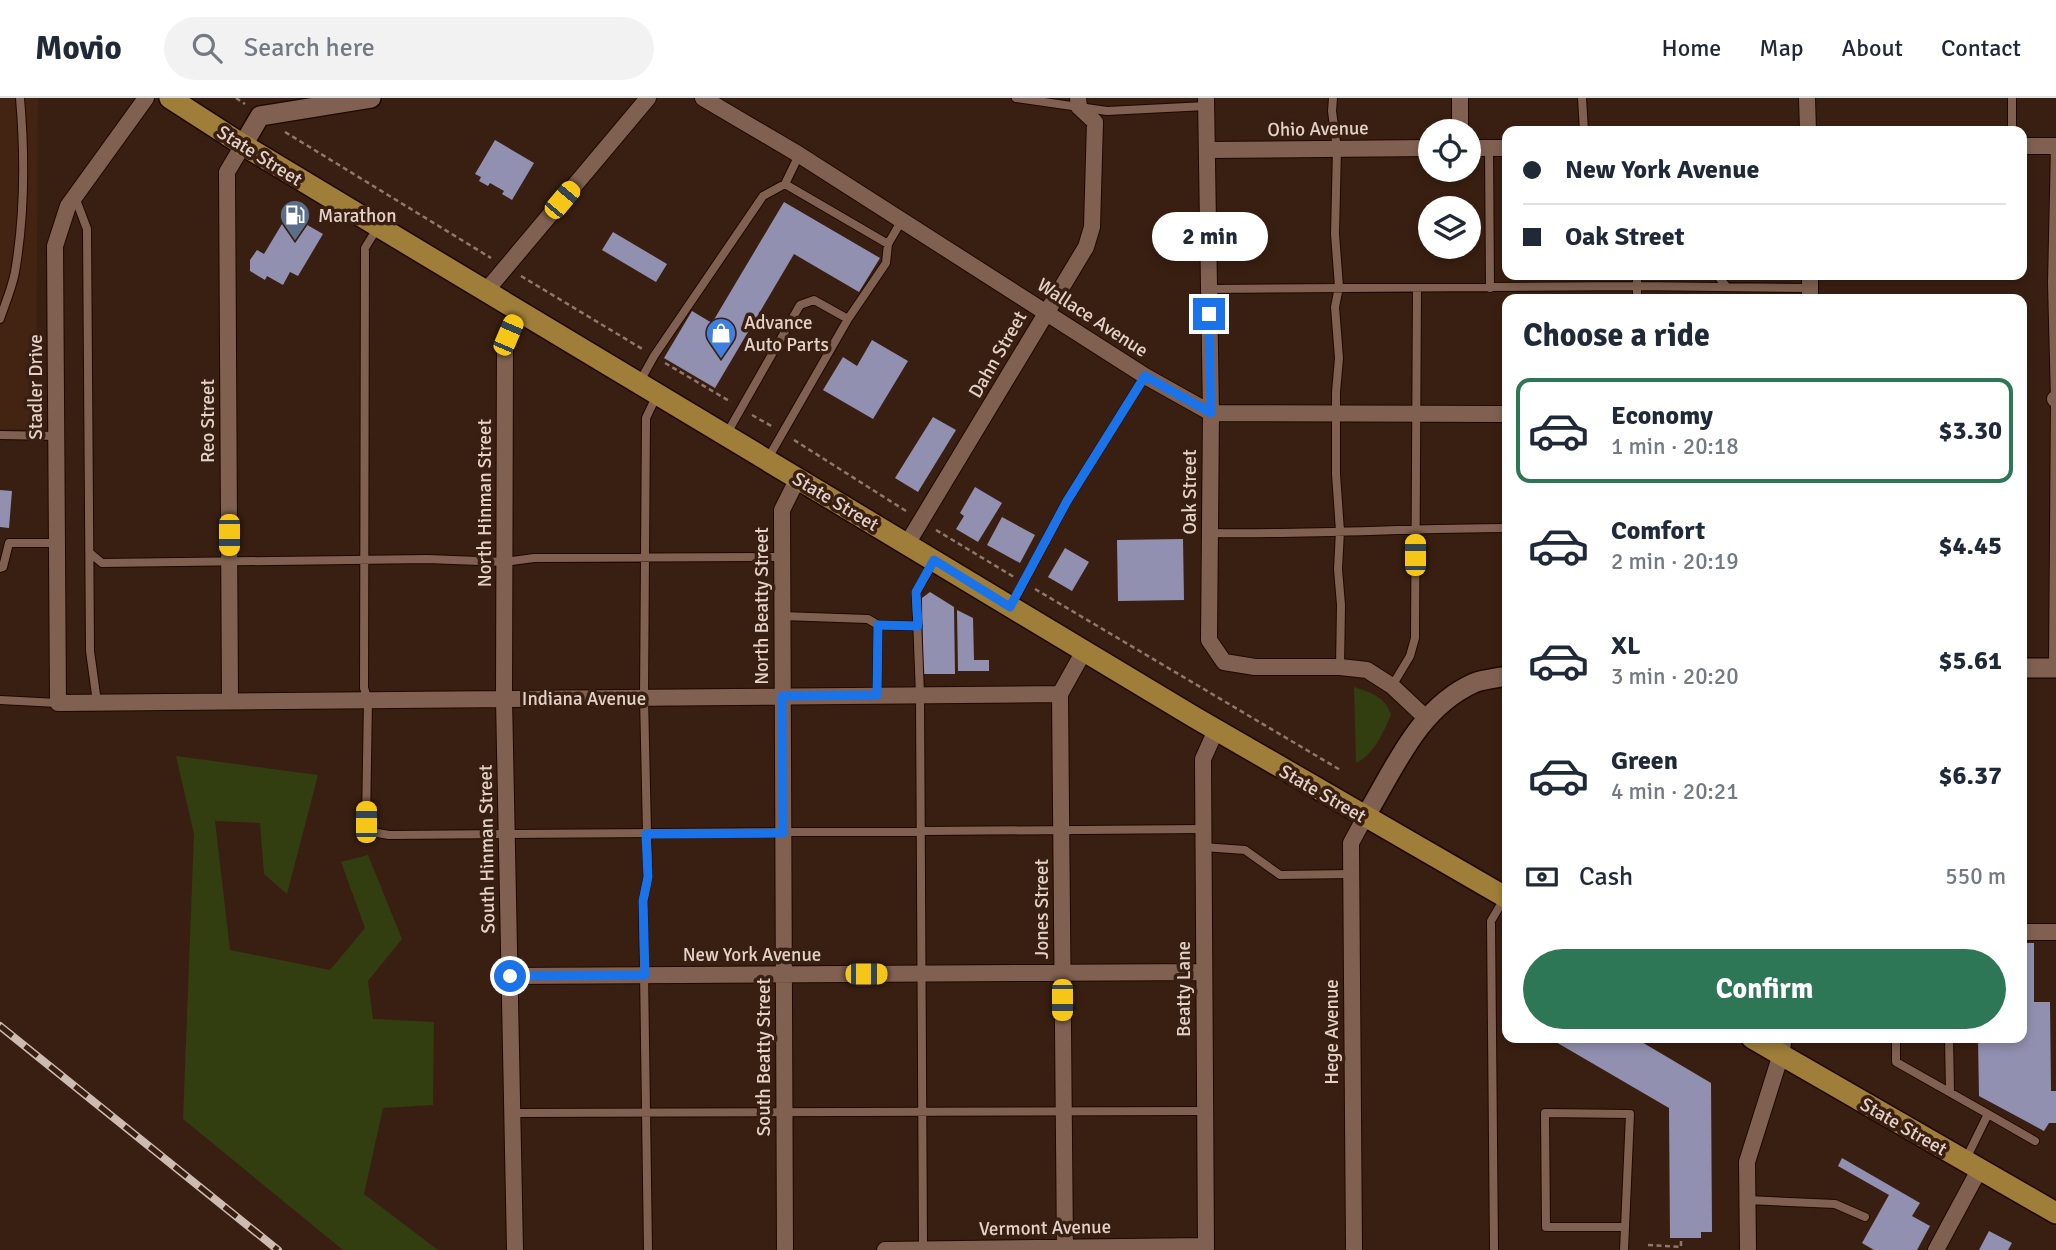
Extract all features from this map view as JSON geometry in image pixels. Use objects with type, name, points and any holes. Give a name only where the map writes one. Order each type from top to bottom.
[{"type":"highway","name":"State Street","points":[[170,98],[243,145],[1010,607],[1502,896]]},
{"type":"highway","name":"State Street","points":[[1782,1046],[1972,1166],[2056,1213]]},
{"type":"street","name":"Stadler Drive","points":[[58,703],[55,246],[68,206],[146,98]]},
{"type":"street","points":[[243,145],[260,116],[371,98]]},
{"type":"street","points":[[486,291],[648,98]]},
{"type":"street","name":"Wallace Avenue","points":[[703,98],[799,155],[1145,376],[1211,413],[1502,414]]},
{"type":"street","points":[[1460,98],[1460,119]]},
{"type":"street","points":[[1807,98],[1808,126]]},
{"type":"street","name":"Oak Street","points":[[1206,102],[1211,413],[1209,640],[1224,662],[1255,667],[1340,667],[1367,670],[1392,686],[1426,718]]},
{"type":"street","name":"Dahn Street","points":[[907,544],[1086,247],[1092,227],[1094,122],[1078,103]]},
{"type":"street","name":"Reo Street","points":[[230,701],[227,172],[243,145]]},
{"type":"street","points":[[2027,146],[2056,146]]},
{"type":"street","name":"Ohio Avenue","points":[[1207,150],[1418,148]]},
{"type":"street","points":[[1481,148],[1502,148]]},
{"type":"street","name":"North Hinman Street","points":[[504,699],[505,341],[518,310]]},
{"type":"street","name":"North Beatty Street","points":[[782,696],[782,510],[798,478]]},
{"type":"street","points":[[1060,694],[1084,651]]},
{"type":"street","points":[[2027,668],[2054,668]]},
{"type":"street","points":[[1365,817],[1412,736],[1426,718],[1441,704],[1475,683],[1502,677]]},
{"type":"street","name":"Indiana Avenue","points":[[58,703],[1060,694]]},
{"type":"street","name":"Jones Street","points":[[1060,694],[1065,1249]]},
{"type":"street","name":"South Beatty Street","points":[[782,696],[785,1250]]},
{"type":"street","name":"South Hinman Street","points":[[504,699],[515,1250]]},
{"type":"street","name":"Beatty Lane","points":[[1206,1248],[1203,760],[1216,730]]},
{"type":"street","name":"Hege Avenue","points":[[1354,1250],[1351,843],[1365,817]]},
{"type":"street","points":[[2027,932],[2056,932]]},
{"type":"street","name":"New York Avenue","points":[[510,976],[1204,972]]},
{"type":"street","points":[[1748,1250],[1747,1162],[1782,1046]]},
{"type":"street","points":[[1936,1250],[1972,1166]]},
{"type":"street","name":"Vermont Avenue","points":[[885,1250],[1206,1248]]},
{"type":"lane","points":[[0,319],[14,274],[24,202],[24,143],[20,98]]},
{"type":"lane","points":[[1016,98],[1078,103],[1107,111],[1206,102]]},
{"type":"lane","points":[[1334,98],[1332,111],[1337,149],[1335,234],[1339,287],[1335,307],[1339,358],[1336,474],[1340,531],[1340,667]]},
{"type":"lane","points":[[1582,98],[1584,126]]},
{"type":"lane","points":[[2012,98],[2012,126]]},
{"type":"lane","points":[[2054,668],[2056,146]]},
{"type":"lane","points":[[1489,148],[1490,288]]},
{"type":"lane","points":[[648,1250],[643,901],[648,877],[644,698],[648,389],[654,356],[763,196],[785,184],[799,155]]},
{"type":"lane","points":[[785,184],[888,244]]},
{"type":"lane","points":[[75,197],[88,229],[90,651],[97,702]]},
{"type":"lane","points":[[767,460],[848,319],[886,263],[888,244],[902,220]]},
{"type":"lane","points":[[379,226],[365,248],[364,688],[368,700],[366,822],[372,832],[389,835],[507,835],[1203,829]]},
{"type":"lane","points":[[1637,280],[1637,294]]},
{"type":"lane","points":[[1721,280],[1726,286]]},
{"type":"lane","points":[[1209,289],[1810,287]]},
{"type":"lane","points":[[1392,686],[1410,656],[1415,638],[1417,288]]},
{"type":"lane","points":[[726,435],[800,305],[814,300],[848,319]]},
{"type":"lane","points":[[1010,607],[1067,501],[1145,376]]},
{"type":"lane","points":[[0,435],[57,436]]},
{"type":"lane","points":[[1210,533],[1287,534],[1415,528],[1502,528]]},
{"type":"lane","points":[[0,568],[3,567],[9,543],[57,542]]},
{"type":"lane","points":[[90,554],[102,563],[427,559],[505,562],[534,558],[782,557]]},
{"type":"lane","points":[[923,1250],[920,695],[916,592],[934,560]]},
{"type":"lane","points":[[782,616],[867,619],[878,625],[918,626]]},
{"type":"lane","points":[[877,695],[878,625]]},
{"type":"lane","points":[[0,700],[58,703]]},
{"type":"lane","points":[[1203,846],[1245,850],[1280,875],[1351,874]]},
{"type":"lane","points":[[1494,1250],[1492,921],[1502,905]]},
{"type":"lane","points":[[1896,1043],[1896,1062],[2035,1141]]},
{"type":"lane","points":[[1949,1043],[1950,1091]]},
{"type":"lane","points":[[513,1113],[1205,1111]]},
{"type":"lane","points":[[1624,1250],[1630,1114],[1545,1113],[1546,1227],[1625,1227]]},
{"type":"lane","points":[[1972,1166],[1988,1114]]},
{"type":"lane","points":[[1747,1200],[1835,1204],[1865,1217]]},
{"type":"path","points":[[1648,1245],[1681,1247],[1681,1238]]},
{"type":"shaded area","points":[[0,98],[38,98],[36,429],[0,429]]},
{"type":"green space","points":[[1354,687],[1381,700],[1391,715],[1373,749],[1356,763]]},
{"type":"green space","points":[[176,756],[318,775],[287,894],[264,874],[260,823],[215,821],[230,950],[330,970],[365,928],[341,862],[368,855],[402,939],[368,981],[373,1019],[434,1022],[433,1105],[383,1108],[364,1194],[438,1250],[343,1250],[183,1119],[194,834]]},
{"type":"building","points":[[495,140],[534,163],[512,200],[502,194],[504,191],[490,183],[488,186],[479,181],[481,177],[475,174]]},
{"type":"building","points":[[784,202],[880,258],[859,292],[794,254],[715,388],[664,358],[692,311],[712,323]]},
{"type":"building","name":"Marathon","points":[[288,214],[323,234],[298,276],[290,272],[283,285],[267,276],[265,280],[250,271],[250,260],[257,250],[264,254]]},
{"type":"building","points":[[613,232],[667,264],[656,282],[602,250]]},
{"type":"building","points":[[872,340],[908,361],[873,419],[823,390],[843,357],[857,366]]},
{"type":"building","points":[[933,417],[956,430],[918,492],[895,478]]},
{"type":"building","points":[[975,487],[1002,503],[978,542],[956,529],[964,516],[960,513]]},
{"type":"building","points":[[0,490],[12,491],[9,528],[0,527]]},
{"type":"building","points":[[1002,517],[1035,535],[1020,563],[987,545]]},
{"type":"building","points":[[1183,539],[1184,600],[1118,601],[1117,540]]},
{"type":"building","points":[[1065,548],[1089,562],[1072,591],[1048,577]]},
{"type":"building","points":[[930,592],[954,607],[955,674],[923,674],[922,598]]},
{"type":"building","points":[[957,610],[973,618],[974,660],[989,660],[989,671],[958,671]]},
{"type":"building","points":[[2027,943],[2034,943],[2034,1002],[2050,1002],[2051,1091],[2056,1091],[2056,1123],[2049,1123],[2044,1131],[1979,1096],[1978,1043],[2027,1043]]},
{"type":"building","points":[[1558,1043],[1643,1043],[1711,1083],[1712,1232],[1701,1232],[1701,1238],[1670,1238],[1669,1108]]},
{"type":"building","points":[[1842,1158],[1920,1203],[1912,1216],[1930,1226],[1917,1250],[1874,1250],[1862,1243],[1889,1195],[1838,1166]]},
{"type":"building","points":[[1989,1231],[2012,1243],[2008,1250],[1979,1250]]},
{"type":"railway","points":[[0,1026],[278,1250]]},
{"type":"place","name":"Marathon","points":[[295,242]]},
{"type":"place","name":"Advance Auto Parts","points":[[721,360]]},
{"type":"route","points":[[510,976],[645,975],[643,901],[648,877],[646,834],[783,833],[782,696],[877,695],[878,625],[918,626],[916,592],[934,560],[1010,607],[1067,501],[1145,376],[1211,413],[1209,314]]}]
